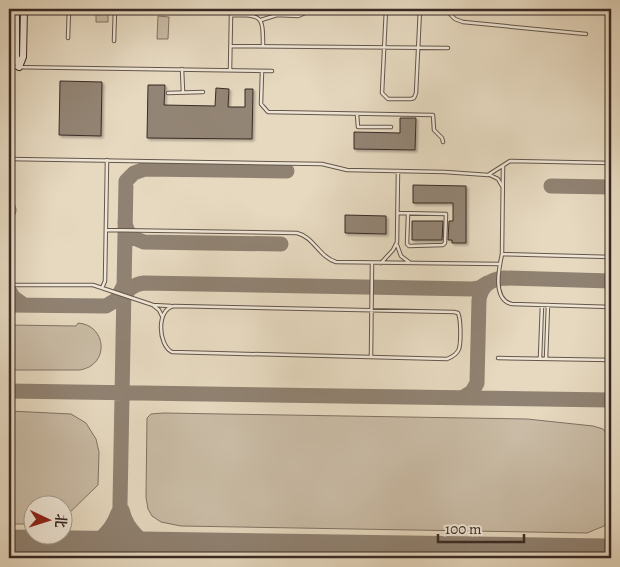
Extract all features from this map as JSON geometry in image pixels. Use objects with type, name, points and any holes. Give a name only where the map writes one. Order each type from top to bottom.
[{"type":"main road","points":[[16,9],[16,56],[19,67]]},
{"type":"main road","points":[[19,67],[23,57],[24,9]]},
{"type":"lane","points":[[68,38],[69,9]]},
{"type":"lane","points":[[114,41],[115,9]]},
{"type":"lane","points":[[261,20],[278,16],[298,16],[314,9]]},
{"type":"lane","points":[[386,9],[382,93],[388,99],[414,98],[416,92],[420,9]]},
{"type":"lane","points":[[445,9],[455,19],[463,22],[586,34]]},
{"type":"lane","points":[[230,70],[231,15],[254,15],[261,20],[263,24],[263,46]]},
{"type":"lane","points":[[231,46],[448,48]]},
{"type":"lane","points":[[9,67],[272,71]]},
{"type":"lane","points":[[182,69],[182,92]]},
{"type":"lane","points":[[262,71],[262,104],[268,112],[433,115],[434,130],[442,138],[443,142]]},
{"type":"lane","points":[[168,92],[203,92]]},
{"type":"lane","points":[[357,114],[358,127],[391,127]]},
{"type":"lane","points":[[9,159],[322,164],[347,170],[488,175],[498,179],[502,187]]},
{"type":"lane","points":[[102,288],[105,281],[107,160]]},
{"type":"lane","points":[[488,175],[510,161],[611,163]]},
{"type":"lane","points":[[503,165],[502,254],[499,264],[500,292],[505,301],[512,304],[611,306]]},
{"type":"lane","points":[[398,171],[397,242],[401,256],[410,263]]},
{"type":"lane","points":[[398,214],[408,214],[446,214],[446,243],[443,245],[409,246],[407,244],[408,214]]},
{"type":"lane","points":[[106,230],[297,233],[306,236],[321,254],[330,261],[336,262],[499,264]]},
{"type":"lane","points":[[381,263],[393,250],[397,242]]},
{"type":"lane","points":[[502,254],[611,257]]},
{"type":"lane","points":[[371,357],[372,263]]},
{"type":"lane","points":[[9,285],[88,285],[102,288],[152,306],[162,316],[163,342],[166,348],[172,352],[450,358],[460,348],[460,318],[458,313],[454,312],[152,306]]},
{"type":"lane","points":[[540,358],[542,304]]},
{"type":"lane","points":[[546,359],[548,305]]},
{"type":"lane","points":[[162,316],[167,309],[174,306]]},
{"type":"lane","points":[[498,358],[611,360]]},
{"type":"shaded area","points":[[96,9],[108,9],[108,22],[96,22]]},
{"type":"shaded area","points":[[158,16],[169,17],[168,39],[157,39]]},
{"type":"shaded area","points":[[78,323],[88,325],[95,330],[99,337],[100,353],[90,367],[80,370],[9,370],[9,325],[76,326]]},
{"type":"shaded area","points":[[9,411],[71,414],[86,423],[96,439],[99,452],[98,485],[72,510],[72,494],[22,494],[22,524],[9,524]]},
{"type":"shaded area","points":[[151,414],[527,419],[593,426],[603,429],[611,439],[611,514],[604,526],[587,533],[181,526],[161,522],[152,516],[148,509],[146,497],[147,418]]},
{"type":"building","points":[[60,81],[102,82],[101,136],[59,135]]},
{"type":"building","points":[[148,85],[165,85],[164,105],[215,106],[216,88],[229,89],[228,107],[245,107],[245,89],[253,89],[252,139],[147,138]]},
{"type":"building","points":[[400,118],[416,118],[415,150],[354,149],[354,132],[400,133]]},
{"type":"building","points":[[413,185],[466,186],[466,243],[452,243],[452,240],[448,240],[449,221],[453,221],[453,203],[413,203]]},
{"type":"building","points":[[345,215],[386,216],[386,234],[345,233]]},
{"type":"building","points":[[412,221],[443,221],[442,240],[412,240]]},
{"type":"taxiway","points":[[119,558],[126,181],[134,173],[145,169],[287,171]]},
{"type":"taxiway","points":[[551,186],[611,187]]},
{"type":"taxiway","points":[[125,223],[127,230],[137,239],[144,242],[281,244]]},
{"type":"taxiway","points":[[462,398],[472,392],[477,383],[479,300],[487,284],[504,278],[611,281]]},
{"type":"taxiway","points":[[123,300],[131,288],[144,283],[473,289],[487,283]]},
{"type":"taxiway","points":[[9,305],[106,306],[116,300],[123,287]]},
{"type":"taxiway","points":[[9,290],[13,297],[24,305]]},
{"type":"taxiway","points":[[9,391],[611,400]]},
{"type":"taxiway","points":[[122,510],[128,525],[138,537],[151,546],[166,552]]},
{"type":"taxiway","points":[[72,550],[80,549],[101,538],[111,527],[118,513]]},
{"type":"taxiway","points":[[590,558],[611,552]]},
{"type":"taxiway","points":[[563,558],[570,558]]},
{"type":"runway","points":[[9,549],[604,558]]}]
